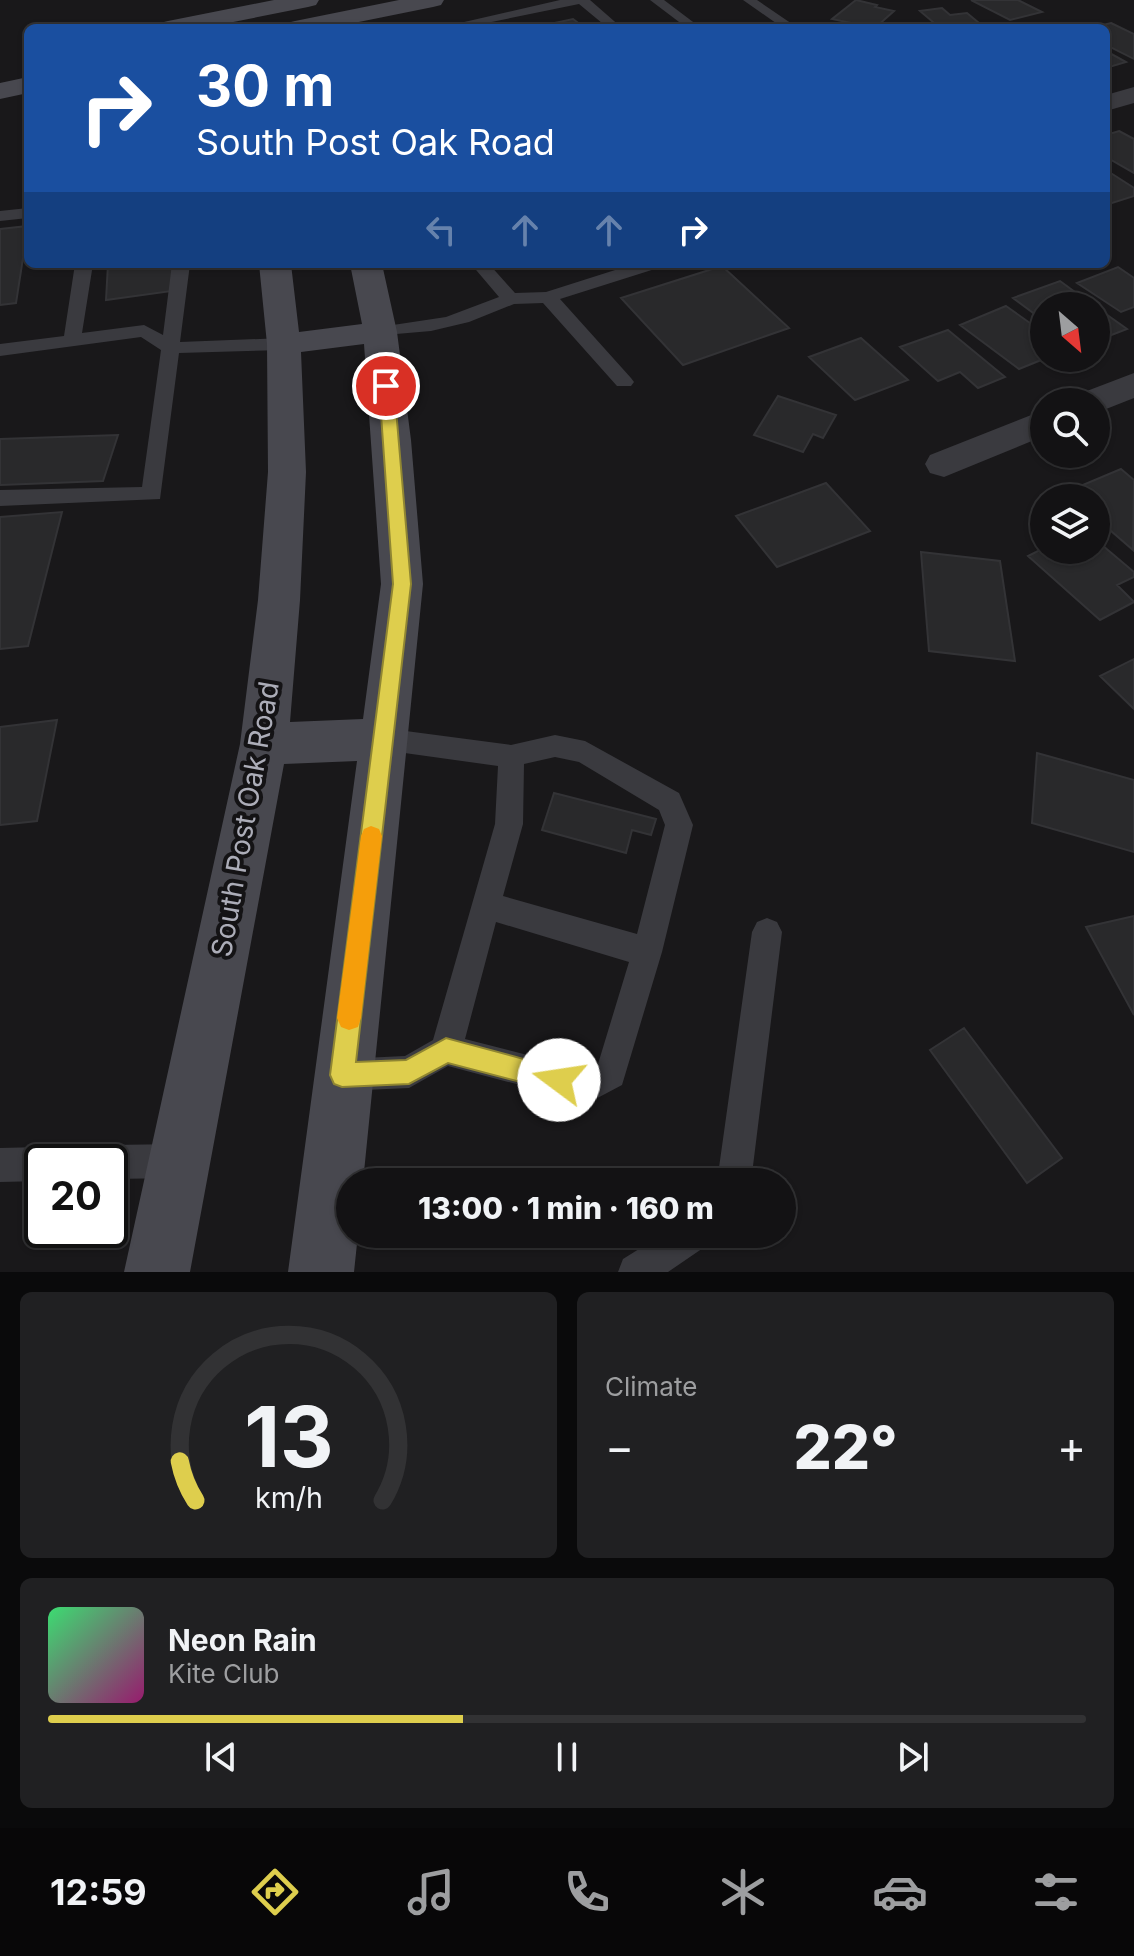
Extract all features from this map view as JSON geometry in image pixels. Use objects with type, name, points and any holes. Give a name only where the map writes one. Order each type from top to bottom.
[{"type":"main road","points":[[168,23],[242,14],[308,0]]},
{"type":"main road","points":[[315,24],[433,0]]},
{"type":"main road","points":[[0,91],[24,86]]},
{"type":"main road","name":"South Post Oak Road","points":[[157,1272],[264,744],[279,600],[287,472],[284,344],[275,268]]},
{"type":"main road","points":[[321,1272],[402,584],[392,440],[380,332],[367,268]]},
{"type":"main road","points":[[284,344],[380,332]]},
{"type":"main road","points":[[264,744],[383,739]]},
{"type":"street","points":[[1110,102],[1134,95]]},
{"type":"street","points":[[1110,394],[1134,384]]},
{"type":"street","points":[[944,464],[1030,428]]},
{"type":"lane","points":[[463,24],[580,0],[611,24]]},
{"type":"lane","points":[[656,0],[689,24]]},
{"type":"lane","points":[[749,0],[786,24]]},
{"type":"lane","points":[[0,216],[24,213]]},
{"type":"lane","points":[[72,341],[83,268]]},
{"type":"lane","points":[[0,498],[152,494],[180,268]]},
{"type":"lane","points":[[483,268],[510,299]]},
{"type":"lane","points":[[380,332],[439,327],[486,313],[510,299],[548,297],[639,268]]},
{"type":"lane","points":[[548,297],[624,382]]},
{"type":"lane","points":[[0,350],[144,331],[170,348],[284,344]]},
{"type":"lane","points":[[383,739],[511,756],[555,746],[585,752],[669,802],[679,825],[647,952],[611,1074],[588,1087],[446,1050]]},
{"type":"lane","points":[[342,1075],[409,1072],[446,1050],[509,824],[511,756]]},
{"type":"lane","points":[[486,905],[647,952]]},
{"type":"lane","points":[[736,1168],[767,932]]},
{"type":"lane","points":[[128,1162],[180,1161]]},
{"type":"lane","points":[[0,1165],[24,1164]]},
{"type":"lane","points":[[636,1272],[673,1248]]},
{"type":"building","points":[[856,0],[894,11],[879,24],[856,24],[832,19]]},
{"type":"building","points":[[971,0],[1018,0],[1042,12],[1010,20]]},
{"type":"building","points":[[942,8],[950,15],[967,13],[980,24],[935,24],[920,11]]},
{"type":"building","points":[[573,19],[580,24],[550,24]]},
{"type":"building","points":[[1111,23],[1134,34],[1134,59],[1110,47],[1110,24],[1107,24]]},
{"type":"building","points":[[1110,53],[1126,62],[1110,67]]},
{"type":"building","points":[[1119,131],[1134,139],[1134,173],[1110,159],[1110,134]]},
{"type":"building","points":[[1110,173],[1134,188],[1134,196],[1110,204]]},
{"type":"building","points":[[24,226],[24,252],[16,303],[0,305],[0,229]]},
{"type":"building","points":[[1118,267],[1134,278],[1134,307],[1121,312],[1110,305],[1110,292],[1091,292],[1077,283]]},
{"type":"building","points":[[108,268],[172,268],[172,291],[106,300]]},
{"type":"building","points":[[724,268],[789,328],[683,365],[621,298]]},
{"type":"building","points":[[1060,281],[1075,292],[1030,292],[1030,311],[1013,298]]},
{"type":"building","points":[[1006,306],[1030,323],[1030,365],[1019,369],[960,325]]},
{"type":"building","points":[[1110,317],[1127,329],[1110,336]]},
{"type":"building","points":[[948,330],[1005,377],[978,388],[960,372],[938,381],[900,347]]},
{"type":"building","points":[[861,338],[908,380],[855,400],[809,357]]},
{"type":"building","points":[[778,396],[836,415],[823,438],[813,434],[803,452],[754,435]]},
{"type":"building","points":[[118,435],[103,481],[0,485],[0,439]]},
{"type":"building","points":[[1121,469],[1134,480],[1133,550],[1110,530],[1110,484],[1085,484]]},
{"type":"building","points":[[826,483],[870,531],[777,567],[736,516]]},
{"type":"building","points":[[62,512],[28,646],[0,649],[0,517]]},
{"type":"building","points":[[921,552],[1000,561],[1015,661],[929,651]]},
{"type":"building","points":[[1110,552],[1134,572],[1134,577],[1117,585],[1134,602],[1100,620],[1037,564],[1110,564]]},
{"type":"building","points":[[1134,659],[1134,709],[1100,676]]},
{"type":"building","points":[[57,720],[37,821],[0,825],[0,727]]},
{"type":"building","points":[[1037,753],[1134,780],[1134,852],[1032,823]]},
{"type":"building","points":[[554,793],[656,819],[651,835],[632,830],[626,853],[542,830]]},
{"type":"building","points":[[1134,916],[1134,1015],[1086,927]]},
{"type":"building","points":[[964,1028],[1062,1158],[1027,1183],[930,1050]]},
{"type":"slow traffic","points":[[349,1018],[371,836]]},
{"type":"route","points":[[386,386],[402,584],[342,1075],[409,1072],[446,1050],[559,1080]]}]
